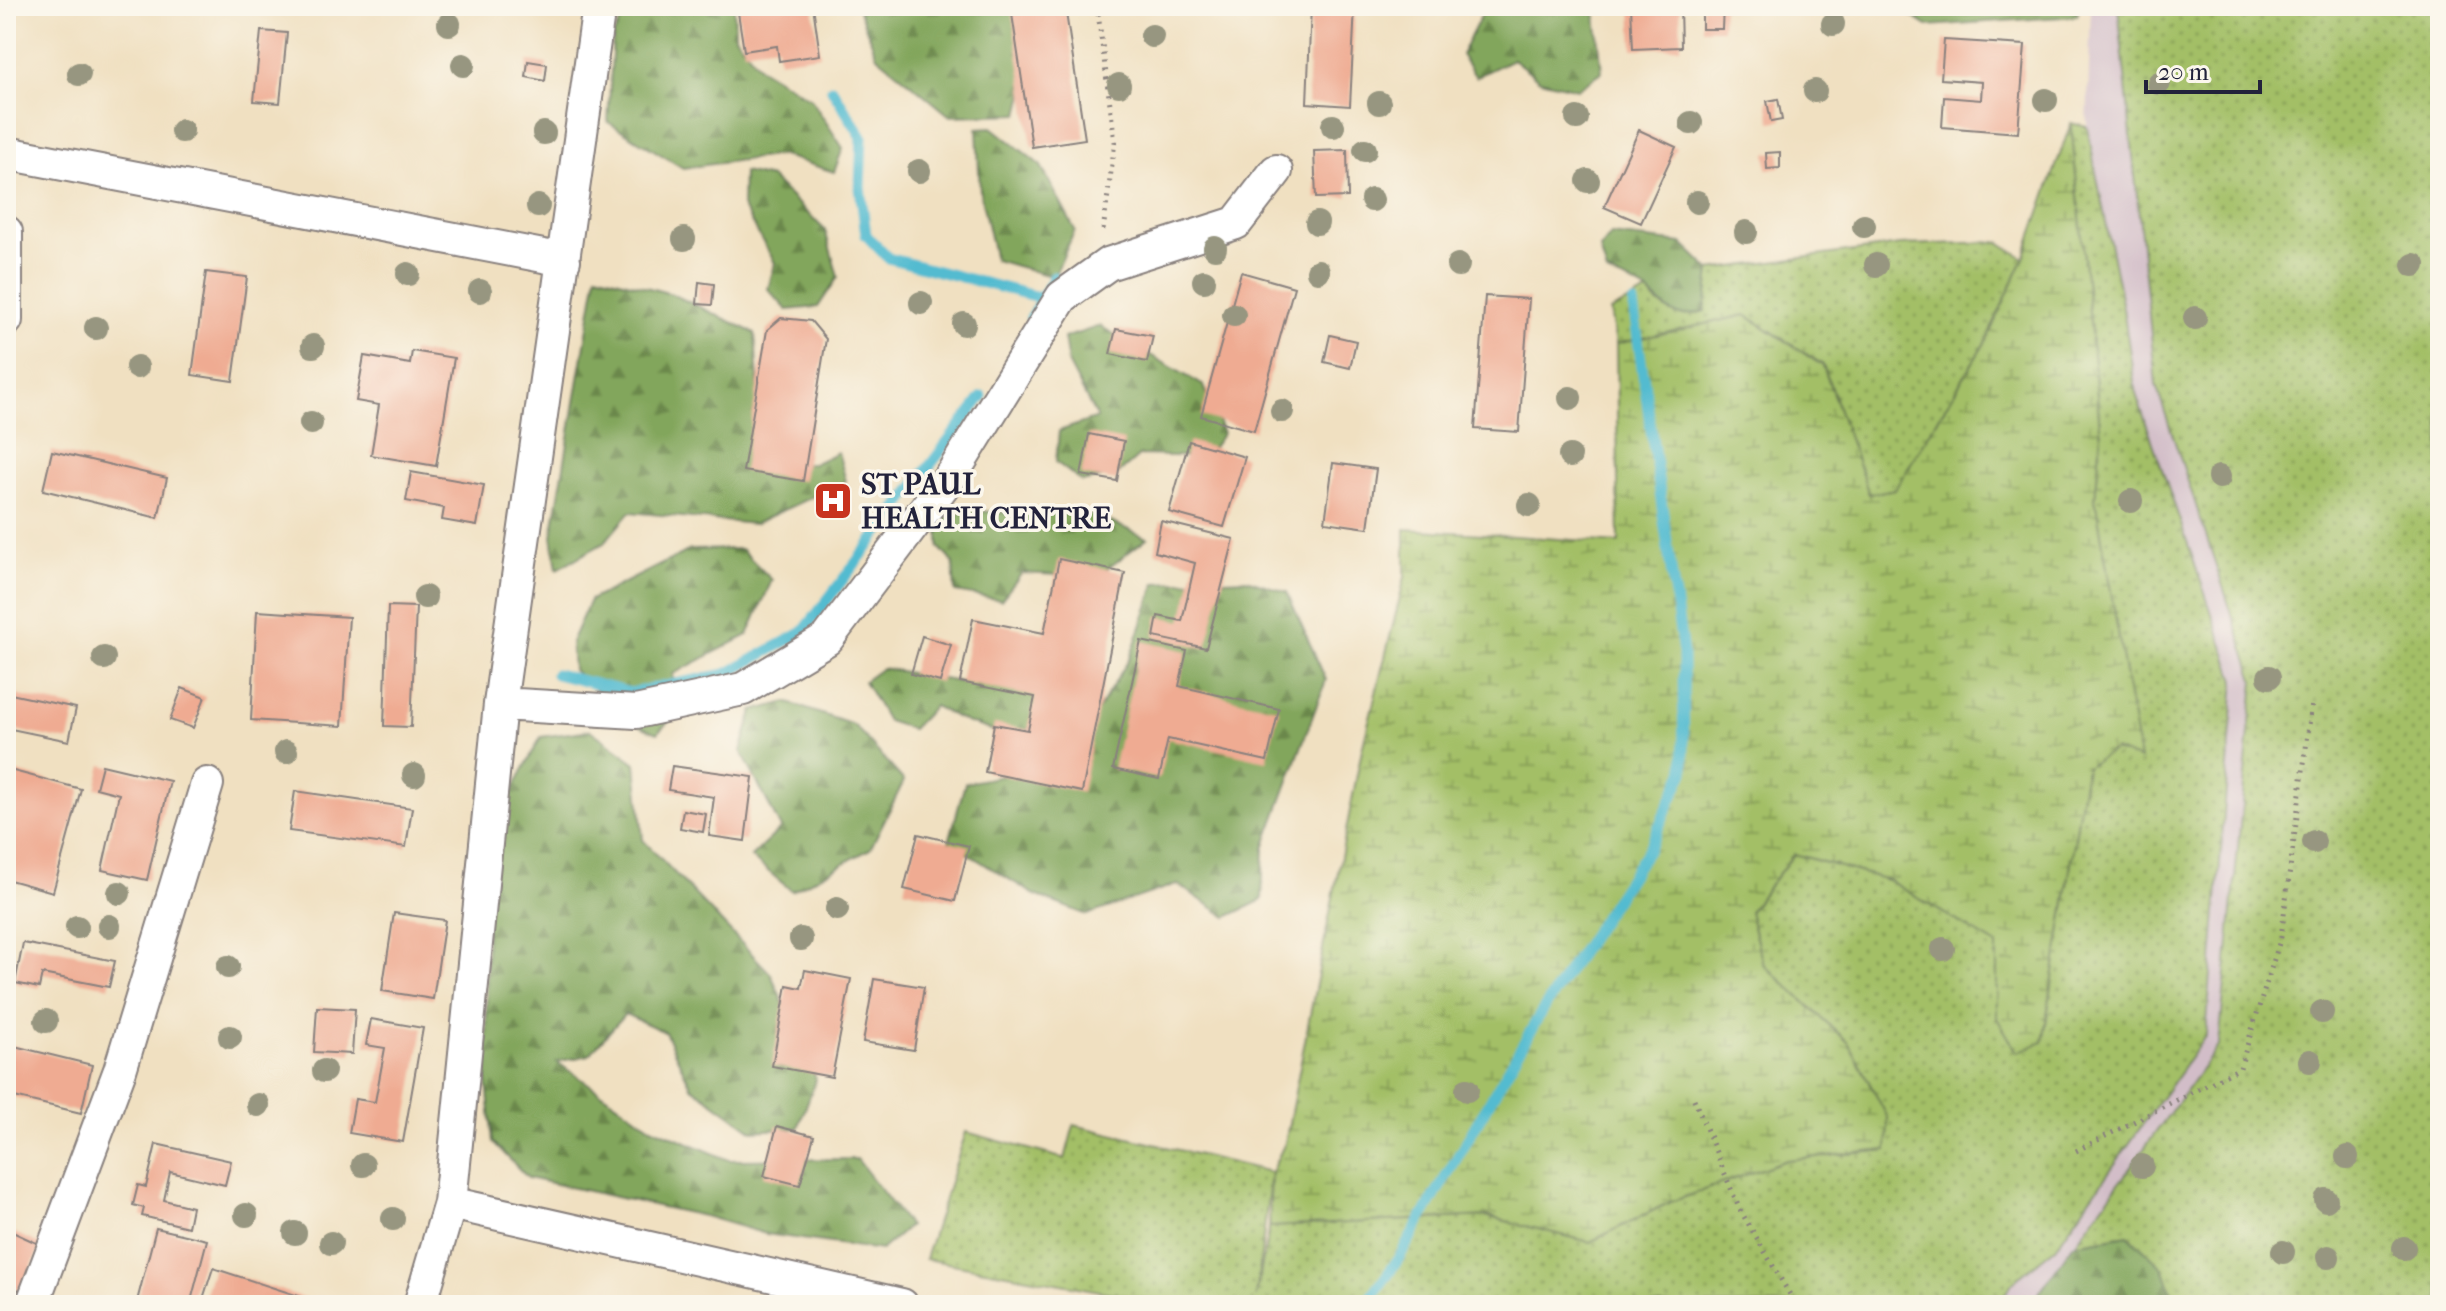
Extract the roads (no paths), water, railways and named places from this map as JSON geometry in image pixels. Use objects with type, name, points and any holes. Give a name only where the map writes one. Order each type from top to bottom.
[{"type":"street","points":[[420,1305],[450,1203],[500,704],[599,6]]},
{"type":"street","points":[[6,153],[564,260]]},
{"type":"street","points":[[500,704],[636,712],[743,689],[827,639],[954,471],[1062,297],[1108,264],[1236,223],[1276,171]]},
{"type":"street","points":[[6,232],[6,320]]},
{"type":"street","points":[[32,1305],[120,1070],[207,784]]},
{"type":"street","points":[[450,1203],[902,1305]]},
{"type":"waterway","points":[[832,89],[862,137],[860,187],[866,235],[888,258],[1042,298]]},
{"type":"waterway","points":[[1031,318],[1054,277]]},
{"type":"waterway","points":[[1366,1305],[1397,1261],[1541,1013],[1649,848],[1684,772],[1683,653],[1633,304]]},
{"type":"waterway","points":[[556,674],[631,693],[726,674],[803,632],[982,397]]},
{"type":"place","name":"ST PAUL HEALTH CENTRE","points":[[833,501]]}]
